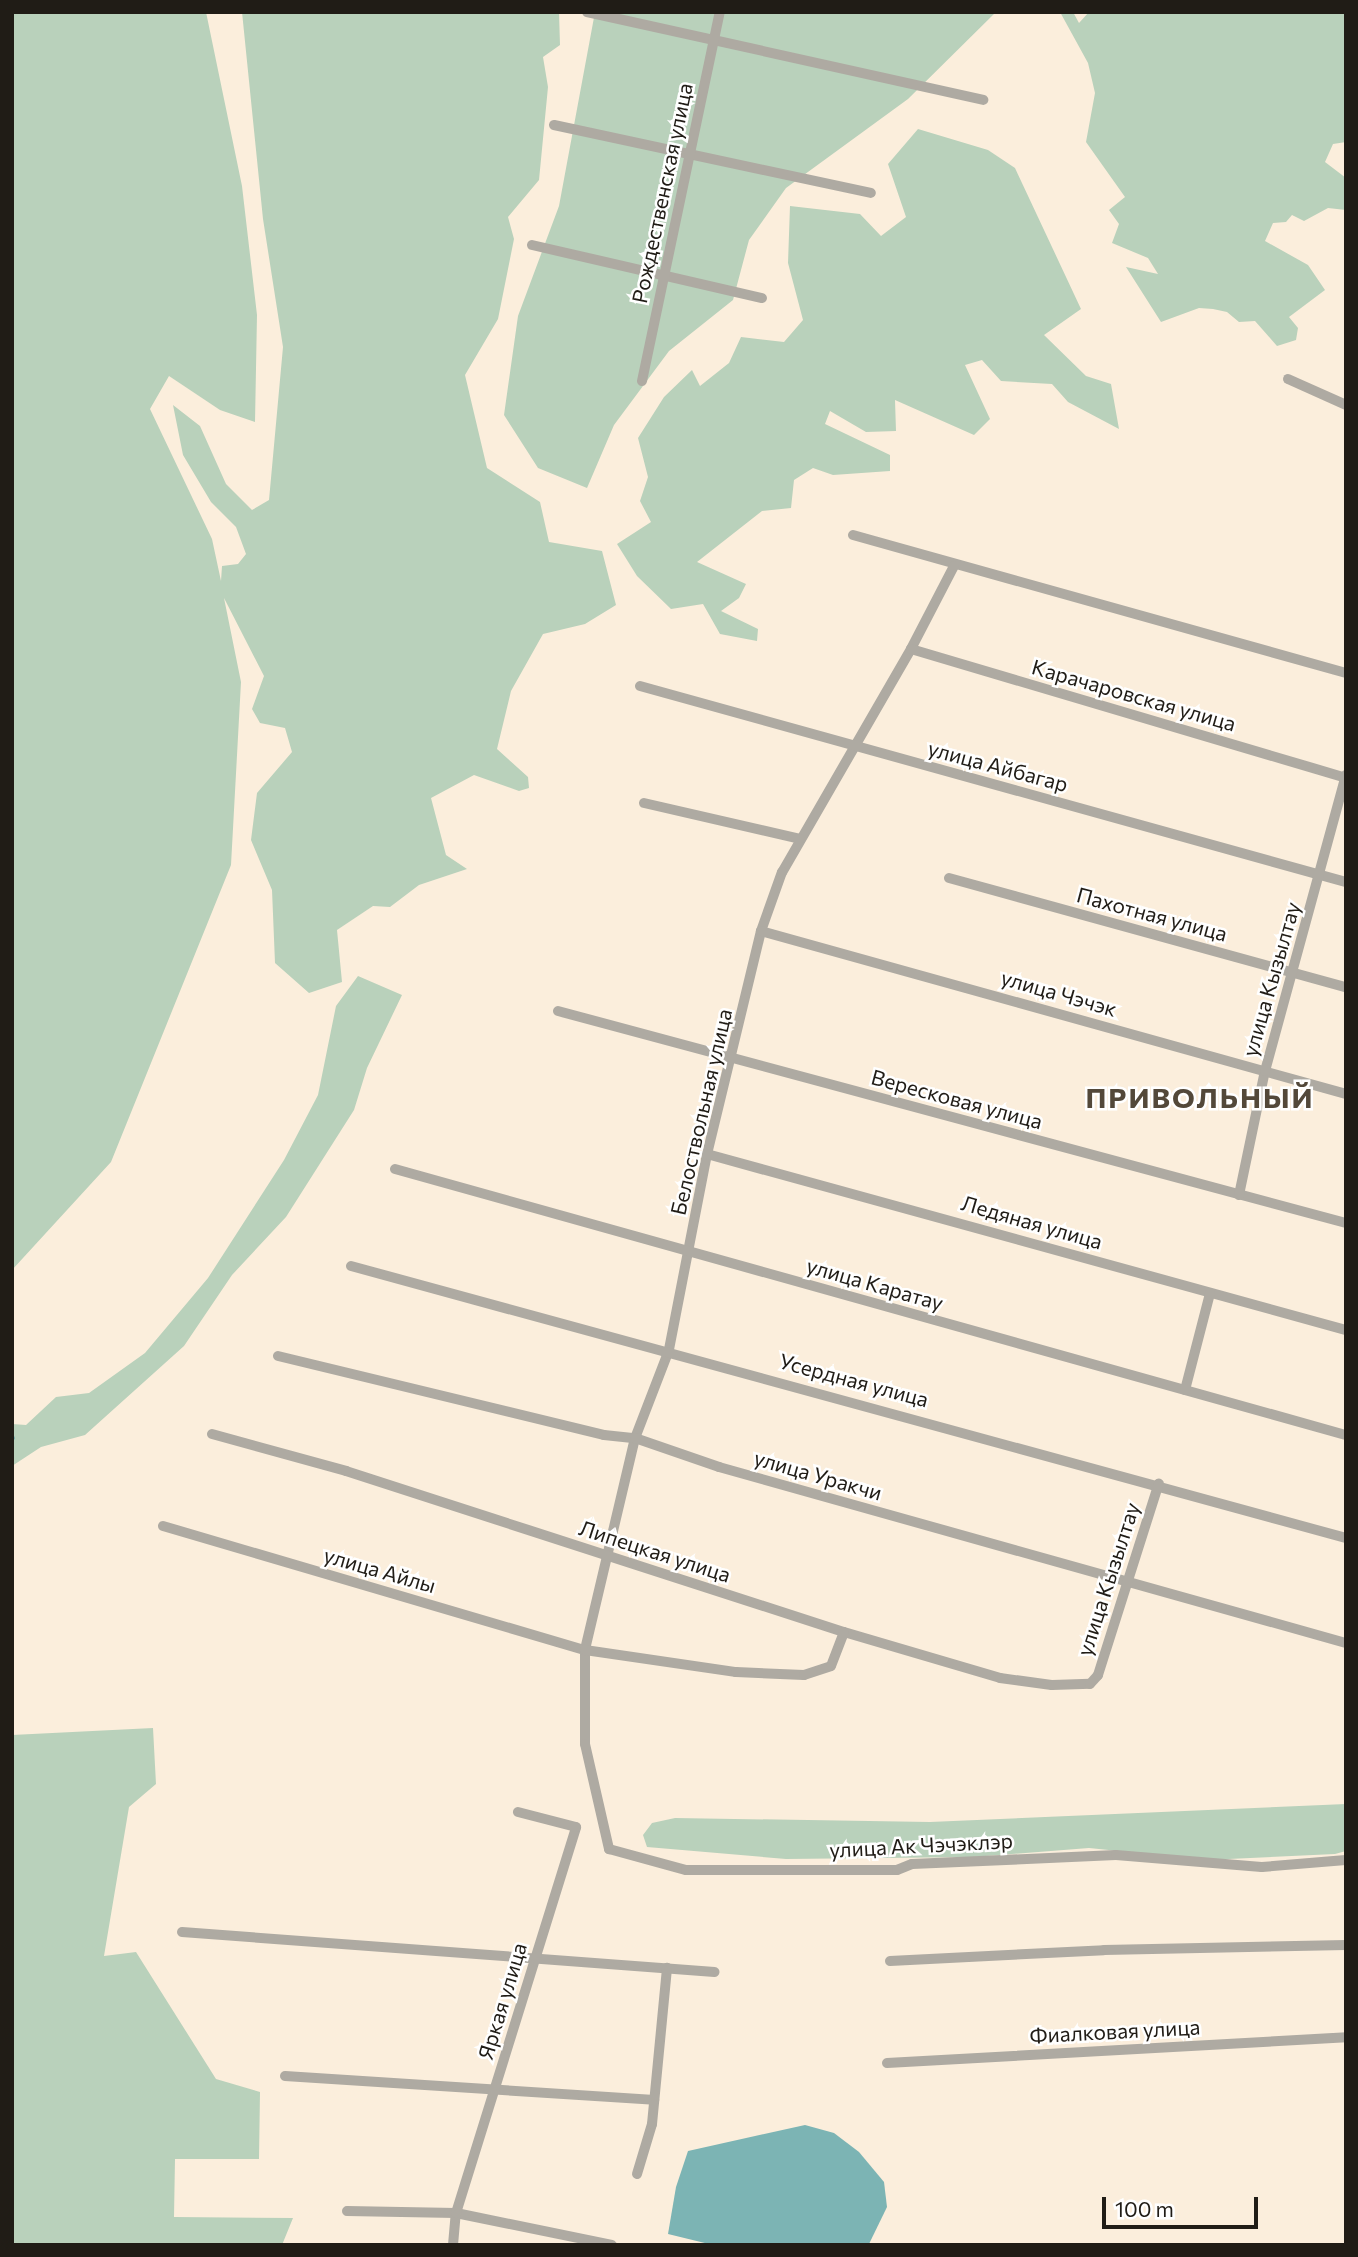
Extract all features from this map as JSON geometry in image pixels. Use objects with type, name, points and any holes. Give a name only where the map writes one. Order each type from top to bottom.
[{"type":"street","points":[[587,12],[983,100]]},
{"type":"street","name":"Рождественская улица","points":[[642,381],[720,12]]},
{"type":"street","points":[[554,125],[871,193]]},
{"type":"street","points":[[532,245],[762,298]]},
{"type":"street","points":[[1288,379],[1346,405]]},
{"type":"street","points":[[853,535],[954,566],[968,565],[1346,673]]},
{"type":"street","name":"Белоствольная улица","points":[[584,1744],[585,1650],[635,1438],[669,1350],[691,1252],[707,1154],[733,1058],[761,931],[782,872],[852,746],[911,649],[954,566]]},
{"type":"street","name":"Карачаровская улица","points":[[911,649],[1346,777]]},
{"type":"street","name":"улица Айбагар","points":[[640,686],[1346,882]]},
{"type":"street","name":"улица Кызылтау","points":[[1239,1195],[1265,1070],[1346,777]]},
{"type":"street","points":[[645,803],[800,839]]},
{"type":"street","name":"Пахотная улица","points":[[949,878],[1346,987]]},
{"type":"street","name":"улица Чэчэк","points":[[761,931],[1346,1094]]},
{"type":"street","name":"Вересковая улица","points":[[558,1010],[1346,1223]]},
{"type":"street","name":"Ледяная улица","points":[[707,1154],[1346,1330]]},
{"type":"street","name":"улица Каратау","points":[[395,1169],[1346,1435]]},
{"type":"street","name":"Усердная улица","points":[[351,1266],[1159,1483],[1346,1538]]},
{"type":"street","points":[[1185,1390],[1210,1293]]},
{"type":"street","name":"улица Уракчи","points":[[278,1356],[604,1435],[635,1438],[719,1467],[1128,1585],[1346,1643]]},
{"type":"street","name":"Липецкая улица","points":[[212,1434],[346,1471],[844,1632],[1000,1678],[1052,1685],[1090,1684]]},
{"type":"street","name":"улица Кызылтау","points":[[1090,1684],[1098,1675],[1159,1483]]},
{"type":"street","name":"улица Айлы","points":[[163,1527],[585,1650],[736,1672],[804,1675],[831,1666],[844,1632]]},
{"type":"street","name":"улица Ак Чэчэклэр","points":[[584,1744],[609,1849],[686,1870],[897,1870],[912,1864],[1116,1855],[1262,1867],[1346,1860]]},
{"type":"street","name":"Яркая улица","points":[[453,2245],[456,2213],[576,1827],[518,1812]]},
{"type":"street","points":[[182,1932],[715,1972]]},
{"type":"street","points":[[890,1961],[1104,1950],[1346,1945]]},
{"type":"street","points":[[638,2175],[654,2100],[667,1968]]},
{"type":"street","name":"Фиалковая улица","points":[[887,2063],[1346,2037]]},
{"type":"street","points":[[285,2076],[654,2100]]},
{"type":"street","points":[[347,2211],[456,2213],[612,2245]]},
{"type":"green space","points":[[12,12],[206,12],[242,186],[257,315],[255,422],[220,410],[169,376],[150,409],[212,539],[221,581],[222,566],[238,564],[246,554],[236,527],[211,502],[183,455],[173,405],[200,426],[226,484],[252,510],[269,500],[283,347],[263,219],[242,12],[559,12],[560,45],[543,57],[548,87],[539,180],[508,217],[514,239],[498,319],[465,375],[487,468],[540,502],[549,542],[602,551],[616,605],[585,624],[543,634],[511,691],[497,749],[528,777],[529,788],[519,791],[474,775],[431,798],[446,855],[467,869],[419,885],[390,907],[373,906],[337,930],[342,982],[309,993],[275,963],[272,890],[251,840],[257,793],[292,752],[285,728],[260,723],[252,709],[264,676],[224,598],[241,682],[231,865],[111,1162],[12,1270]]},
{"type":"green space","points":[[595,12],[996,12],[908,99],[786,188],[749,240],[733,300],[669,351],[614,425],[587,488],[538,468],[504,415],[518,316],[559,206]]},
{"type":"green space","points":[[1060,12],[1073,12],[1079,23],[1089,12],[1346,12],[1346,142],[1333,144],[1325,162],[1346,178],[1346,210],[1328,208],[1304,221],[1292,215],[1286,222],[1273,223],[1265,241],[1308,265],[1325,290],[1289,317],[1298,328],[1296,340],[1277,346],[1255,321],[1239,322],[1227,312],[1213,309],[1199,308],[1161,322],[1126,267],[1158,274],[1148,258],[1112,243],[1119,224],[1109,210],[1125,197],[1086,142],[1095,93],[1088,63]]},
{"type":"green space","points":[[918,129],[988,150],[1015,168],[1081,309],[1044,335],[1086,376],[1111,384],[1119,429],[1068,402],[1052,384],[1001,381],[982,360],[965,365],[990,419],[974,435],[895,400],[896,431],[866,432],[830,411],[825,424],[890,455],[890,471],[833,475],[813,468],[794,480],[791,508],[762,511],[697,562],[746,584],[739,598],[721,611],[758,629],[757,641],[720,634],[703,604],[671,609],[637,576],[617,544],[651,522],[640,501],[648,477],[638,438],[664,397],[692,370],[700,386],[729,363],[741,337],[784,342],[803,320],[788,263],[790,206],[860,214],[881,236],[906,217],[888,164]]},
{"type":"green space","points":[[358,976],[402,995],[367,1068],[354,1110],[286,1217],[232,1275],[184,1346],[85,1435],[41,1447],[12,1466],[12,1424],[26,1425],[56,1397],[89,1393],[145,1353],[208,1278],[284,1160],[318,1095],[336,1006]]},
{"type":"green space","points":[[153,1728],[156,1784],[129,1807],[104,1956],[136,1952],[216,2079],[260,2092],[259,2159],[175,2159],[174,2217],[293,2218],[282,2245],[12,2245],[12,1735]]},
{"type":"green space","points":[[1346,1804],[1346,1851],[1335,1854],[1207,1860],[1089,1848],[973,1857],[786,1859],[647,1847],[643,1835],[652,1823],[675,1818],[930,1822]]},
{"type":"water","points":[[805,2125],[834,2133],[859,2152],[884,2182],[887,2207],[869,2244],[713,2245],[668,2234],[676,2187],[688,2151]]},
{"type":"district","name":"ПРИВОЛЬНЫЙ","points":[[1200,1097]]}]
